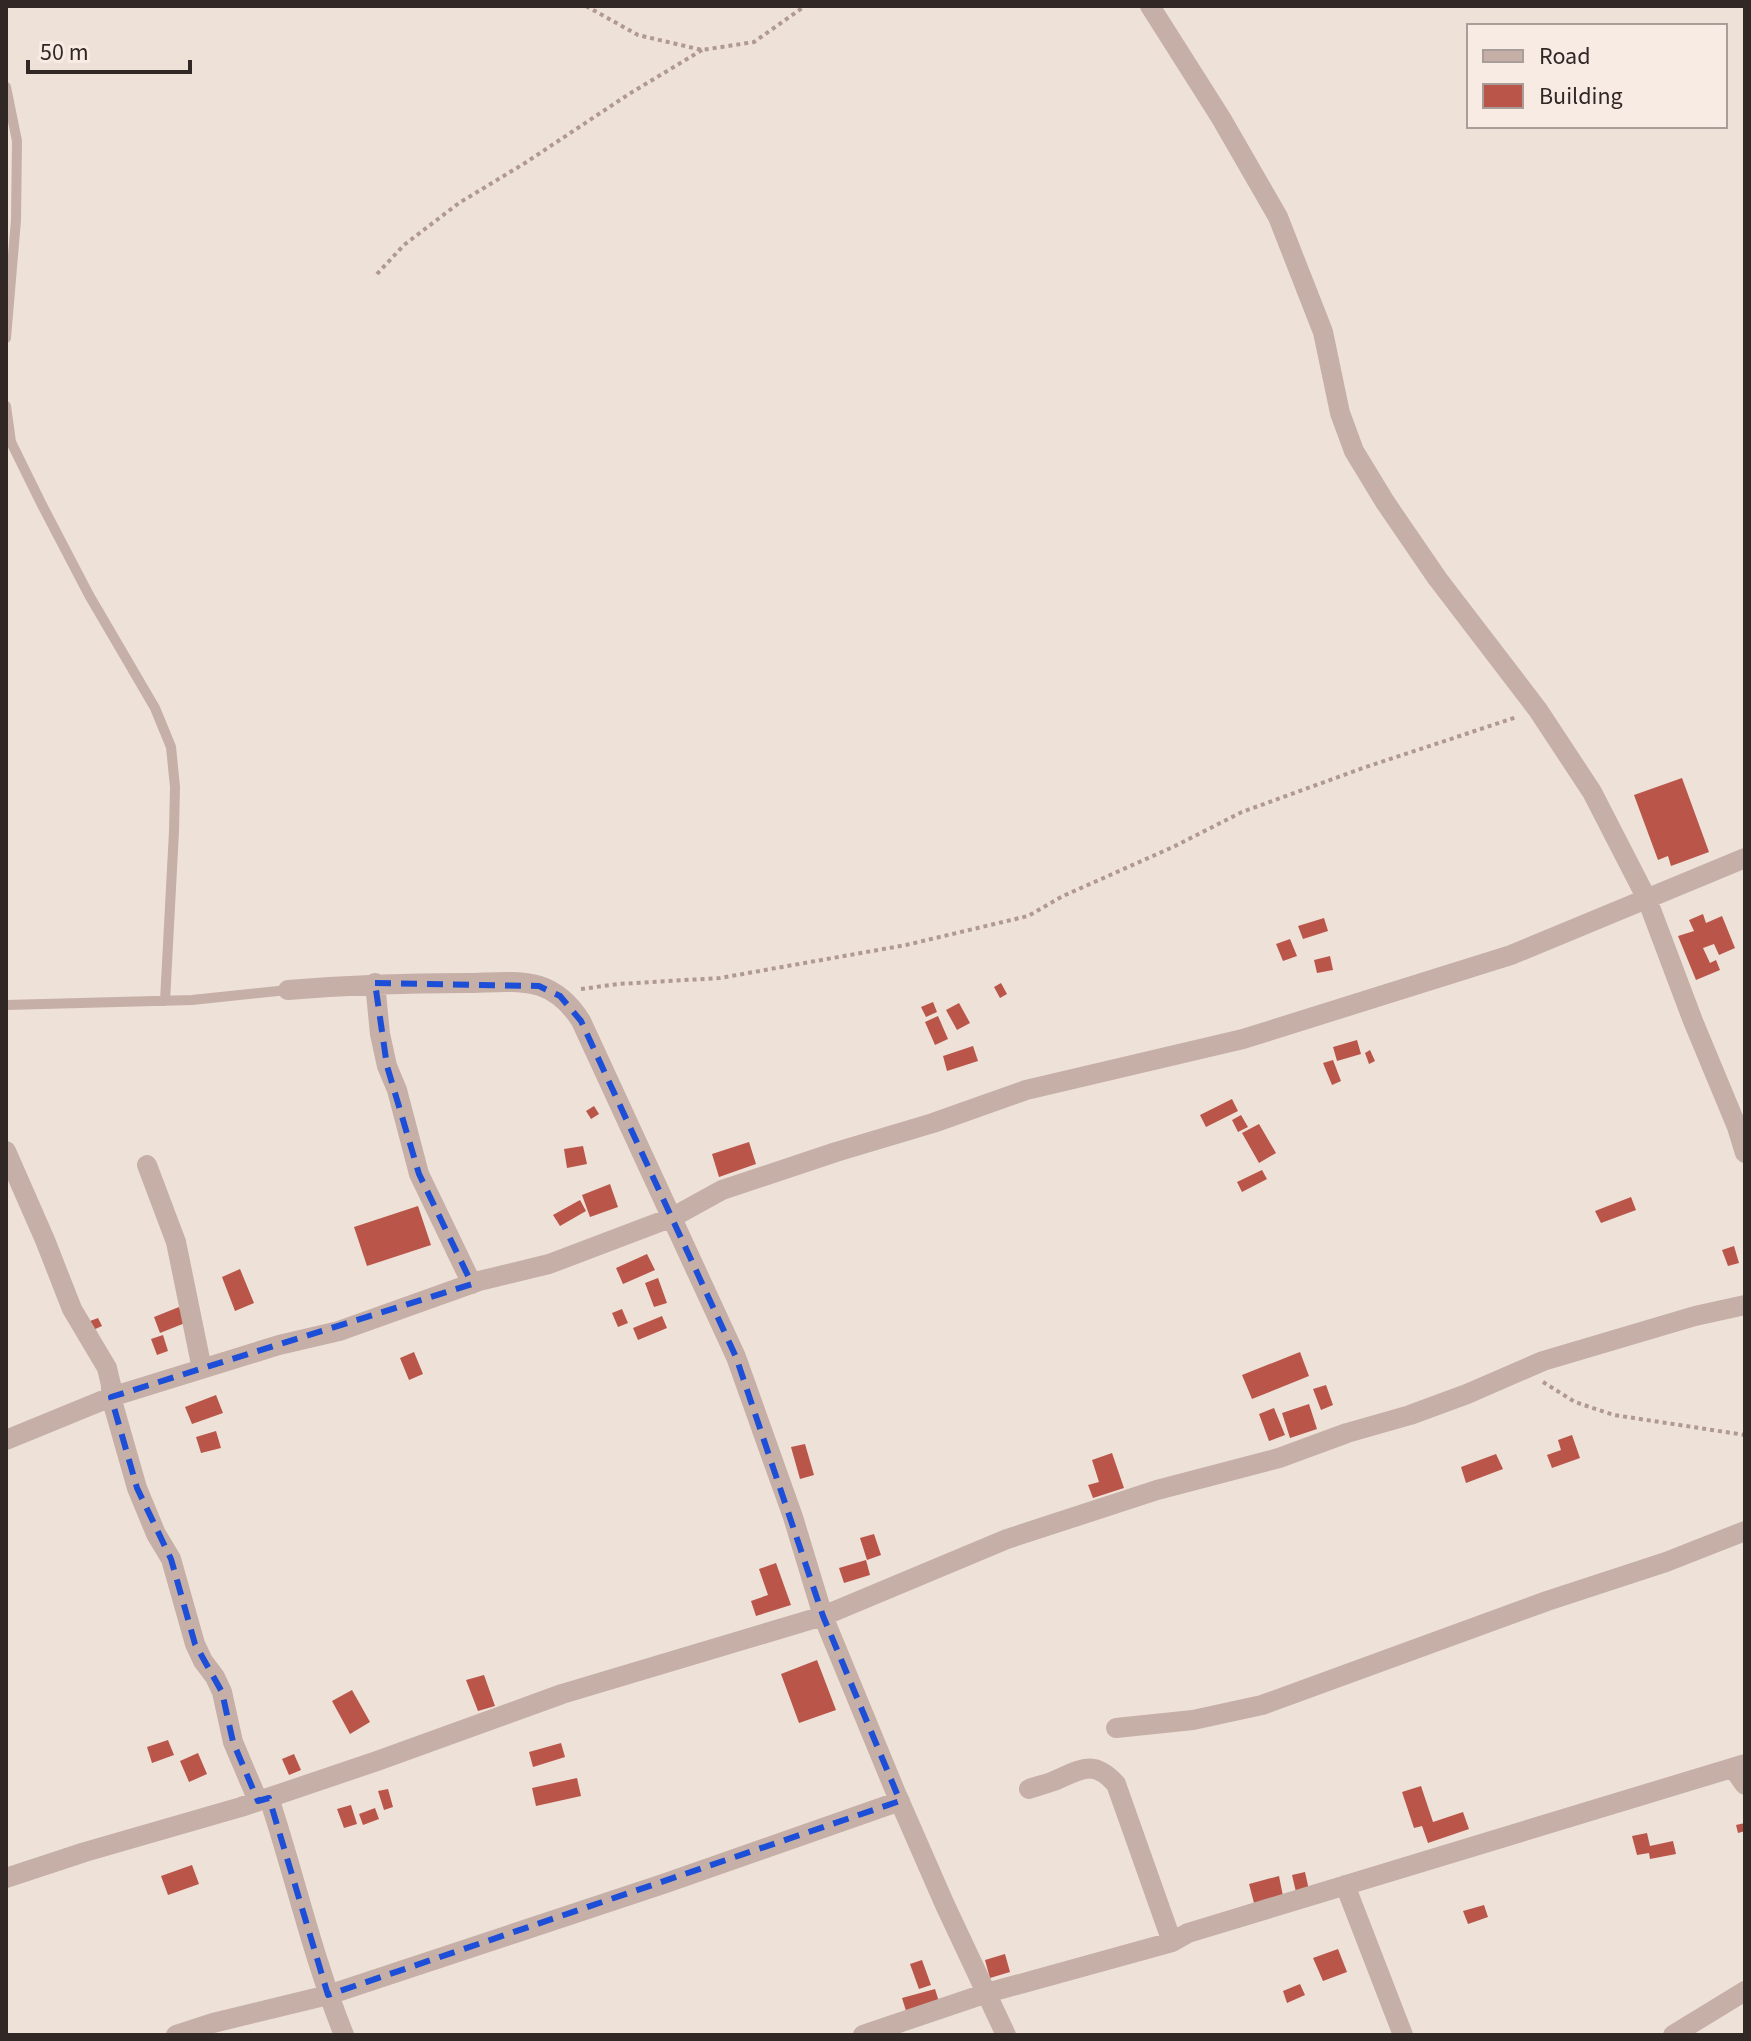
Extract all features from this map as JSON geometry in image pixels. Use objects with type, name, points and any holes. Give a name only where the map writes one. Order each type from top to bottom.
[{"type":"street","points":[[1150,6],[1221,118],[1278,217],[1323,332],[1340,413],[1354,451],[1437,578],[1538,710],[1592,792],[1647,899],[1693,1021],[1741,1126],[1745,1153]]},
{"type":"street","points":[[6,1440],[111,1397],[279,1345],[339,1331],[472,1284],[549,1264],[673,1217],[722,1190],[1026,1090],[1257,1035],[1511,955],[1745,858]]},
{"type":"street","points":[[375,983],[380,1034],[419,1174],[472,1284]]},
{"type":"street","points":[[288,990],[375,983],[515,983],[539,986],[560,996],[573,1008],[736,1357],[793,1517],[823,1616],[945,1905],[1006,2035]]},
{"type":"street","points":[[6,1151],[72,1309],[107,1368],[111,1397],[137,1488],[156,1534],[171,1559],[195,1644],[222,1692],[233,1742],[263,1800],[344,2035]]},
{"type":"street","points":[[147,1165],[176,1242],[202,1369]]},
{"type":"street","points":[[6,1878],[263,1800],[562,1694],[823,1616],[1007,1539],[1157,1490],[1279,1458],[1424,1410],[1543,1361],[1745,1305]]},
{"type":"street","points":[[1116,1728],[1193,1720],[1262,1705],[1745,1531]]},
{"type":"street","points":[[863,2035],[987,1993],[1172,1942],[1188,1933],[1739,1766],[1745,1785]]},
{"type":"street","points":[[1029,1789],[1089,1767],[1108,1775],[1116,1784],[1172,1942]]},
{"type":"street","points":[[176,2035],[328,1995],[649,1889],[900,1801]]},
{"type":"street","points":[[1345,1885],[1403,2035]]},
{"type":"street","points":[[1673,2035],[1745,1991]]},
{"type":"lane","points":[[6,87],[17,141],[16,220],[6,338]]},
{"type":"lane","points":[[6,406],[11,442],[89,595],[155,708],[171,747],[175,802],[165,1001]]},
{"type":"lane","points":[[6,1005],[192,1000],[288,990]]},
{"type":"path","points":[[586,6],[638,35],[702,50],[754,42],[805,6]]},
{"type":"path","points":[[377,274],[404,245],[459,203],[702,50]]},
{"type":"path","points":[[560,996],[586,987],[735,975],[906,945],[1028,916],[1063,896],[1242,812],[1538,710]]},
{"type":"path","points":[[1524,1369],[1575,1402],[1614,1415],[1745,1435]]},
{"type":"highlighted area","points":[[375,983],[539,986],[560,996],[581,1021],[736,1357],[823,1616],[900,1801],[328,1995],[269,1798],[258,1801],[233,1742],[222,1692],[195,1644],[171,1559],[137,1488],[111,1397],[472,1284],[419,1174],[387,1066]]},
{"type":"building","points":[[1682,778],[1709,852],[1671,866],[1668,856],[1658,860],[1634,795]]},
{"type":"building","points":[[1703,914],[1706,923],[1722,916],[1735,948],[1719,955],[1714,944],[1703,948],[1710,963],[1716,960],[1720,970],[1696,980],[1678,936],[1694,931],[1689,920]]},
{"type":"building","points":[[1324,918],[1328,931],[1303,939],[1298,926]]},
{"type":"building","points":[[1290,939],[1297,956],[1283,961],[1276,944]]},
{"type":"building","points":[[1330,956],[1333,970],[1317,973],[1314,960]]},
{"type":"building","points":[[1001,983],[1007,994],[1000,998],[994,987]]},
{"type":"building","points":[[933,1002],[937,1012],[926,1017],[921,1007]]},
{"type":"building","points":[[959,1003],[970,1023],[957,1030],[946,1010]]},
{"type":"building","points":[[938,1016],[948,1039],[935,1045],[925,1022]]},
{"type":"building","points":[[1357,1040],[1361,1054],[1337,1061],[1333,1047]]},
{"type":"building","points":[[973,1046],[978,1061],[947,1071],[943,1056]]},
{"type":"building","points":[[1370,1050],[1375,1061],[1369,1064],[1365,1053]]},
{"type":"building","points":[[1333,1060],[1341,1081],[1332,1085],[1323,1063]]},
{"type":"building","points":[[1232,1099],[1238,1111],[1206,1127],[1200,1115]]},
{"type":"building","points":[[594,1106],[599,1114],[591,1119],[586,1111]]},
{"type":"building","points":[[1241,1115],[1248,1127],[1238,1132],[1232,1120]]},
{"type":"building","points":[[1259,1124],[1276,1153],[1259,1163],[1242,1133]]},
{"type":"building","points":[[749,1142],[756,1164],[719,1177],[712,1154]]},
{"type":"building","points":[[583,1146],[587,1164],[567,1168],[564,1149]]},
{"type":"building","points":[[1262,1170],[1267,1179],[1242,1192],[1237,1182]]},
{"type":"building","points":[[610,1184],[618,1207],[590,1217],[582,1195]]},
{"type":"building","points":[[1631,1197],[1636,1210],[1601,1223],[1595,1211]]},
{"type":"building","points":[[580,1200],[586,1211],[560,1226],[553,1215]]},
{"type":"building","points":[[418,1206],[431,1245],[367,1266],[354,1227]]},
{"type":"building","points":[[1734,1246],[1739,1263],[1728,1266],[1722,1250]]},
{"type":"building","points":[[647,1254],[655,1270],[623,1284],[616,1268]]},
{"type":"building","points":[[240,1269],[254,1303],[235,1311],[222,1277]]},
{"type":"building","points":[[658,1278],[667,1303],[654,1307],[645,1283]]},
{"type":"building","points":[[179,1307],[185,1323],[160,1333],[154,1317]]},
{"type":"building","points":[[622,1309],[628,1323],[618,1327],[612,1313]]},
{"type":"building","points":[[662,1316],[667,1328],[638,1340],[633,1328]]},
{"type":"building","points":[[98,1318],[102,1326],[93,1330],[90,1321]]},
{"type":"building","points":[[163,1335],[168,1351],[157,1355],[151,1339]]},
{"type":"building","points":[[414,1352],[423,1374],[409,1380],[400,1358]]},
{"type":"building","points":[[1300,1352],[1309,1376],[1252,1399],[1242,1375]]},
{"type":"building","points":[[1326,1385],[1333,1405],[1321,1410],[1313,1389]]},
{"type":"building","points":[[216,1395],[223,1413],[192,1424],[185,1407]]},
{"type":"building","points":[[1309,1404],[1317,1429],[1290,1438],[1282,1413]]},
{"type":"building","points":[[1274,1408],[1285,1435],[1269,1441],[1259,1414]]},
{"type":"building","points":[[216,1431],[221,1448],[201,1453],[196,1437]]},
{"type":"building","points":[[1572,1435],[1580,1458],[1552,1468],[1547,1455],[1561,1450],[1558,1440]]},
{"type":"building","points":[[805,1444],[814,1475],[800,1479],[791,1447]]},
{"type":"building","points":[[1112,1453],[1124,1488],[1093,1498],[1088,1485],[1099,1482],[1092,1460]]},
{"type":"building","points":[[1496,1454],[1503,1469],[1466,1483],[1461,1467]]},
{"type":"building","points":[[874,1534],[881,1555],[867,1560],[860,1538]]},
{"type":"building","points":[[866,1560],[870,1575],[844,1583],[839,1568]]},
{"type":"building","points":[[776,1563],[791,1605],[756,1616],[751,1601],[768,1595],[759,1569]]},
{"type":"building","points":[[817,1660],[836,1710],[799,1723],[781,1674]]},
{"type":"building","points":[[484,1675],[495,1706],[478,1711],[466,1680]]},
{"type":"building","points":[[352,1690],[370,1722],[350,1734],[332,1701]]},
{"type":"building","points":[[168,1740],[174,1755],[152,1763],[147,1747]]},
{"type":"building","points":[[561,1743],[565,1757],[533,1767],[529,1752]]},
{"type":"building","points":[[198,1753],[207,1774],[189,1782],[180,1761]]},
{"type":"building","points":[[294,1754],[301,1770],[289,1775],[282,1759]]},
{"type":"building","points":[[577,1778],[581,1796],[536,1806],[532,1788]]},
{"type":"building","points":[[1421,1786],[1433,1822],[1463,1812],[1469,1829],[1428,1843],[1422,1826],[1414,1828],[1402,1792]]},
{"type":"building","points":[[388,1789],[393,1807],[384,1810],[378,1791]]},
{"type":"building","points":[[351,1805],[357,1824],[344,1828],[337,1809]]},
{"type":"building","points":[[375,1808],[379,1819],[363,1825],[359,1814]]},
{"type":"building","points":[[1745,1823],[1745,1831],[1738,1833],[1736,1825]]},
{"type":"building","points":[[1647,1833],[1650,1846],[1673,1841],[1676,1854],[1650,1859],[1649,1853],[1637,1855],[1632,1836]]},
{"type":"building","points":[[192,1865],[199,1884],[168,1895],[161,1876]]},
{"type":"building","points":[[1305,1872],[1309,1890],[1296,1892],[1292,1875]]},
{"type":"building","points":[[1279,1876],[1283,1896],[1254,1903],[1249,1884]]},
{"type":"building","points":[[1484,1905],[1488,1917],[1468,1924],[1463,1911]]},
{"type":"building","points":[[1338,1949],[1347,1972],[1323,1981],[1313,1958]]},
{"type":"building","points":[[1005,1954],[1010,1972],[990,1978],[985,1960]]},
{"type":"building","points":[[922,1960],[931,1985],[919,1989],[910,1964]]},
{"type":"building","points":[[1300,1984],[1305,1995],[1287,2003],[1283,1991]]},
{"type":"building","points":[[935,1989],[940,2005],[907,2014],[902,1998]]}]
